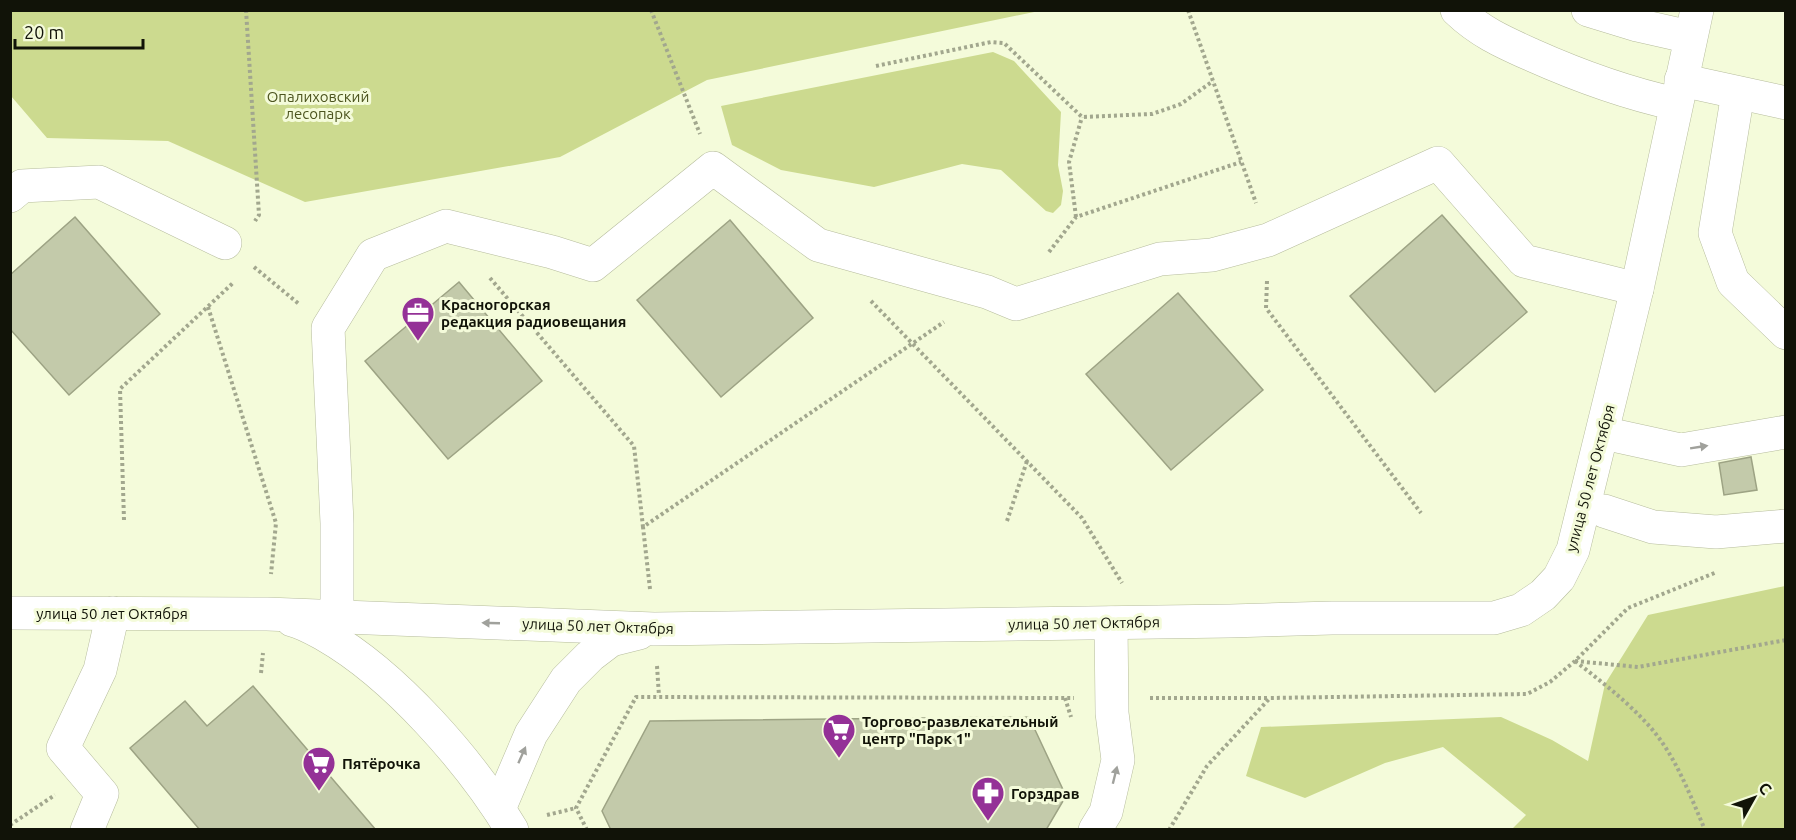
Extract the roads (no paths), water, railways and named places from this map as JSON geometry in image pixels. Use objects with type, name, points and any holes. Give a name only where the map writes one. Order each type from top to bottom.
[{"type":"street","points":[[1457,10],[1473,26],[1511,46],[1575,74],[1641,96],[1679,92],[1738,93],[1785,104]]},
{"type":"street","points":[[1588,10],[1637,25],[1693,24]]},
{"type":"street","name":"улица 50 лет Октября","points":[[10,613],[113,613],[266,628],[337,616],[655,643],[1111,623],[1332,618],[1494,618],[1521,610],[1543,595],[1558,578],[1573,550],[1637,289],[1693,24]]},
{"type":"street","points":[[1738,93],[1715,233],[1733,282],[1785,333]]},
{"type":"street","points":[[337,616],[337,523],[328,328],[373,255],[446,226],[552,252],[593,265],[713,168],[818,245],[987,292],[1016,304],[1160,259],[1212,255],[1268,240],[1438,163],[1524,261],[1637,289]]},
{"type":"street","points":[[10,196],[22,186],[99,182],[230,247]]},
{"type":"street","points":[[1642,442],[1678,427],[1785,409]]},
{"type":"street","points":[[1603,433],[1681,450],[1785,432]]},
{"type":"street","points":[[1604,511],[1653,527],[1716,532],[1785,526]]},
{"type":"street","points":[[87,830],[102,794],[63,748],[100,670],[113,613]]},
{"type":"street","points":[[266,628],[302,623],[339,643],[364,661],[394,687],[448,743],[505,819]]},
{"type":"street","points":[[1095,830],[1106,812],[1118,760],[1112,698],[1111,623]]},
{"type":"street","points":[[505,819],[531,734],[566,680],[611,640],[655,643]]},
{"type":"place","name":"Красногорская редакция радиовещания","points":[[418,342]]},
{"type":"place","name":"Торгово-развлекательный центр \"Парк 1\"","points":[[839,759]]},
{"type":"place","name":"Пятёрочка","points":[[319,792]]},
{"type":"place","name":"Горздрав","points":[[988,822]]},
{"type":"park label","name":"Опалиховский лесопарк","points":[[318,104]]}]
